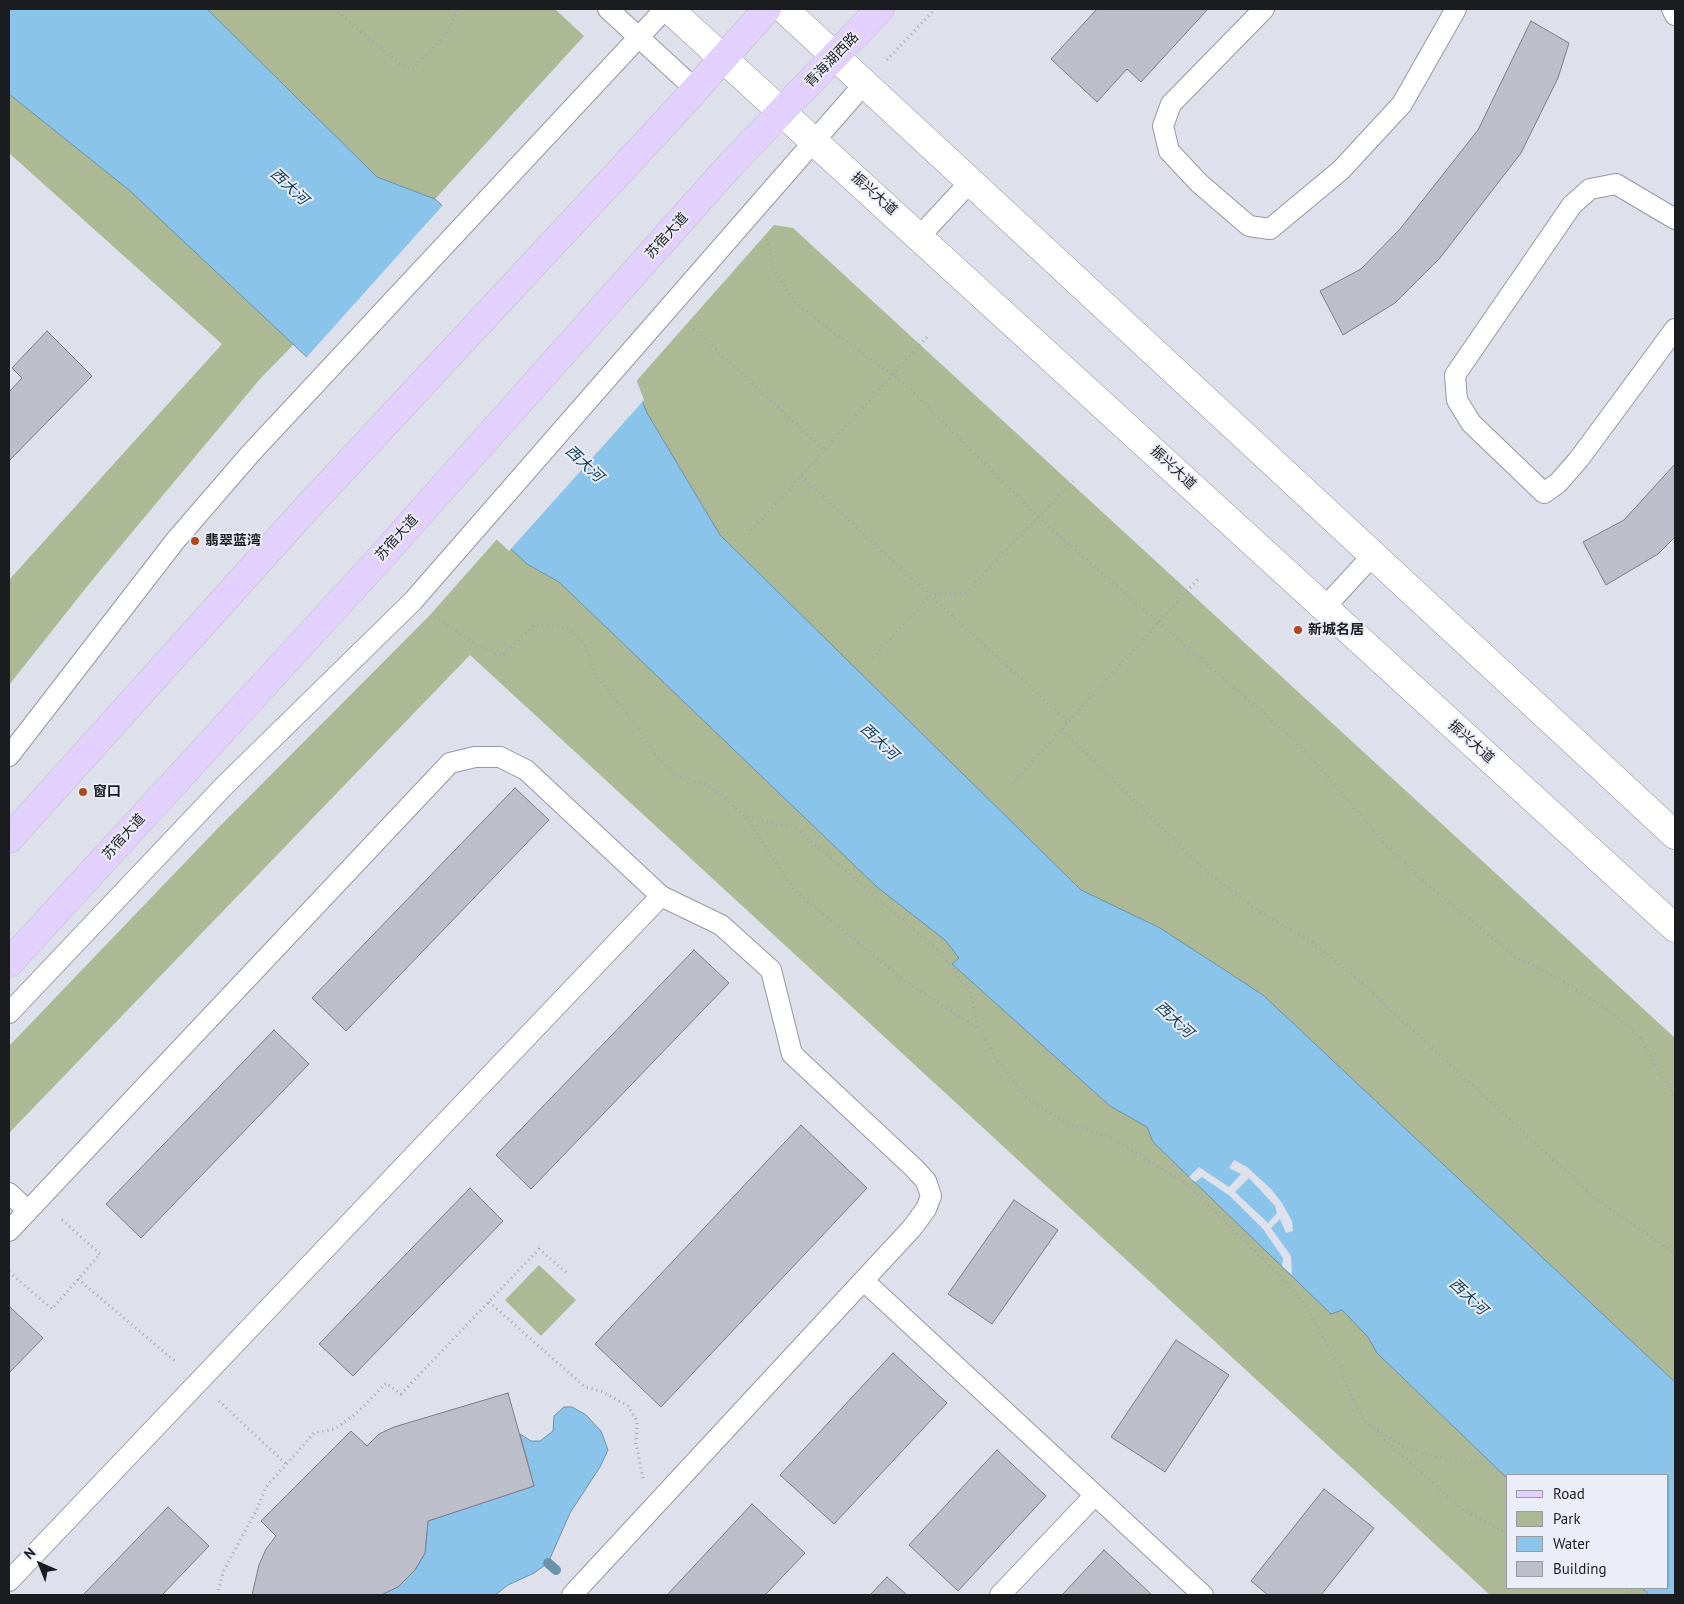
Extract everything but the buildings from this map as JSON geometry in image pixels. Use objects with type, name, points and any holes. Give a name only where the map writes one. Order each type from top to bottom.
[{"type":"main road","name":"振兴大道","points":[[669,9],[815,140],[1675,928]]},
{"type":"main road","points":[[9,839],[304,511],[677,110],[767,9]]},
{"type":"main road","points":[[784,9],[1675,835]]},
{"type":"main road","name":"青海湖西路","points":[[783,111],[880,9]]},
{"type":"main road","name":"苏宿大道","points":[[9,964],[373,566],[732,163],[783,111]]},
{"type":"lane","points":[[608,9],[695,89]]},
{"type":"lane","points":[[9,756],[175,541],[251,453],[665,9]]},
{"type":"lane","points":[[1264,9],[1171,104],[1163,126],[1169,151],[1199,183],[1249,226],[1270,229],[1341,170],[1402,104],[1456,9]]},
{"type":"lane","points":[[1672,9],[1675,15]]},
{"type":"lane","points":[[9,1013],[225,785],[413,601],[864,84]]},
{"type":"lane","points":[[920,236],[970,182]]},
{"type":"lane","points":[[1675,219],[1616,184],[1590,188],[1572,205],[1455,375],[1457,400],[1471,423],[1544,493],[1558,483],[1579,459],[1675,329]]},
{"type":"lane","points":[[1325,607],[1372,555]]},
{"type":"lane","points":[[9,1231],[450,763],[475,757],[500,756],[526,770],[661,896],[721,925],[771,970],[792,1054],[926,1181],[931,1196],[926,1209],[912,1228],[572,1595]]},
{"type":"lane","points":[[9,1581],[661,896]]},
{"type":"lane","points":[[9,1193],[33,1205]]},
{"type":"lane","points":[[864,1281],[1203,1595]]},
{"type":"lane","points":[[1000,1595],[1095,1495]]},
{"type":"path","points":[[334,9],[398,63],[412,70],[434,48],[450,28],[458,9]]},
{"type":"path","points":[[864,84],[935,9]]},
{"type":"path","points":[[765,232],[774,270],[795,302],[904,384],[1038,517],[1293,739],[1324,772],[1380,840],[1420,879],[1514,956],[1605,1008],[1640,1038],[1675,1100]]},
{"type":"path","points":[[685,320],[824,450]]},
{"type":"path","points":[[748,534],[927,337]]},
{"type":"path","points":[[801,476],[1068,722]]},
{"type":"path","points":[[873,658],[930,595],[965,593],[1073,481]]},
{"type":"path","points":[[1012,784],[1198,579]]},
{"type":"path","points":[[413,601],[475,644],[502,656],[533,626],[567,628],[584,644],[598,678],[638,727],[655,755],[677,776],[710,786],[746,817],[794,890],[905,981],[978,1028]]},
{"type":"path","points":[[1062,729],[1205,871],[1258,911],[1312,942],[1352,974],[1590,1193],[1675,1253]]},
{"type":"path","points":[[746,817],[797,829],[856,882],[905,920],[938,950],[970,991],[978,1028],[999,1063],[1028,1099],[1064,1122],[1110,1137],[1185,1183],[1302,1300],[1340,1367],[1355,1403],[1366,1422],[1462,1509],[1506,1533]]},
{"type":"path","points":[[9,1272],[52,1309],[100,1254],[33,1205]]},
{"type":"path","points":[[217,1595],[224,1570],[257,1509],[266,1487],[314,1433],[335,1429],[358,1412],[386,1383],[401,1394],[539,1248],[568,1274]]},
{"type":"path","points":[[78,1279],[199,1382],[286,1464]]},
{"type":"path","points":[[489,1302],[585,1386],[601,1391],[628,1406],[637,1421],[636,1442],[643,1480],[660,1500]]},
{"type":"path","points":[[1366,1422],[1404,1447],[1444,1459],[1485,1462],[1506,1476]]},
{"type":"green space","points":[[9,9],[555,9],[584,36],[435,199],[260,379],[93,579],[9,685],[9,580],[222,344],[9,153]]},
{"type":"green space","points":[[774,225],[793,228],[1675,1038],[1675,1595],[1490,1595],[470,655],[9,1133],[9,1046],[220,826],[430,615]]},
{"type":"green space","points":[[539,1265],[576,1300],[541,1336],[505,1300]]},
{"type":"water","name":"西大河","points":[[9,9],[207,9],[377,177],[435,199],[633,378],[647,413],[720,535],[1081,890],[1160,928],[1263,995],[1675,1382],[1675,1595],[1649,1595],[1643,1589],[1669,1589],[1669,1474],[1506,1474],[1506,1477],[1377,1353],[1368,1337],[1342,1310],[1331,1314],[1153,1142],[1147,1127],[1110,1106],[952,964],[959,958],[945,940],[877,887],[559,582],[527,564],[129,190],[9,94]]},
{"type":"water","points":[[564,1407],[572,1407],[586,1415],[601,1431],[608,1450],[600,1467],[570,1513],[548,1563],[534,1573],[508,1585],[495,1595],[363,1595],[398,1587],[415,1570],[425,1553],[428,1521],[534,1486],[520,1434],[531,1441],[540,1441],[553,1431],[554,1416]]},
{"type":"pier","points":[[444,204],[635,376],[644,400],[509,551],[305,359]]},
{"type":"pier","points":[[1234,1160],[1247,1167],[1271,1189],[1282,1203],[1292,1221],[1293,1231],[1286,1233],[1280,1219],[1271,1228],[1291,1256],[1292,1275],[1282,1266],[1283,1258],[1263,1229],[1230,1196],[1202,1177],[1195,1182],[1189,1177],[1199,1167],[1229,1187],[1241,1174],[1229,1168]],"holes":[[[1249,1178],[1275,1206],[1277,1213],[1268,1223],[1235,1192]]]},
{"type":"waterway","points":[[548,1563],[556,1570]]},
{"type":"place","name":"翡翠蓝湾","points":[[195,541]]},
{"type":"place","name":"新城名居","points":[[1298,630]]},
{"type":"place","name":"窗口","points":[[83,792]]}]
